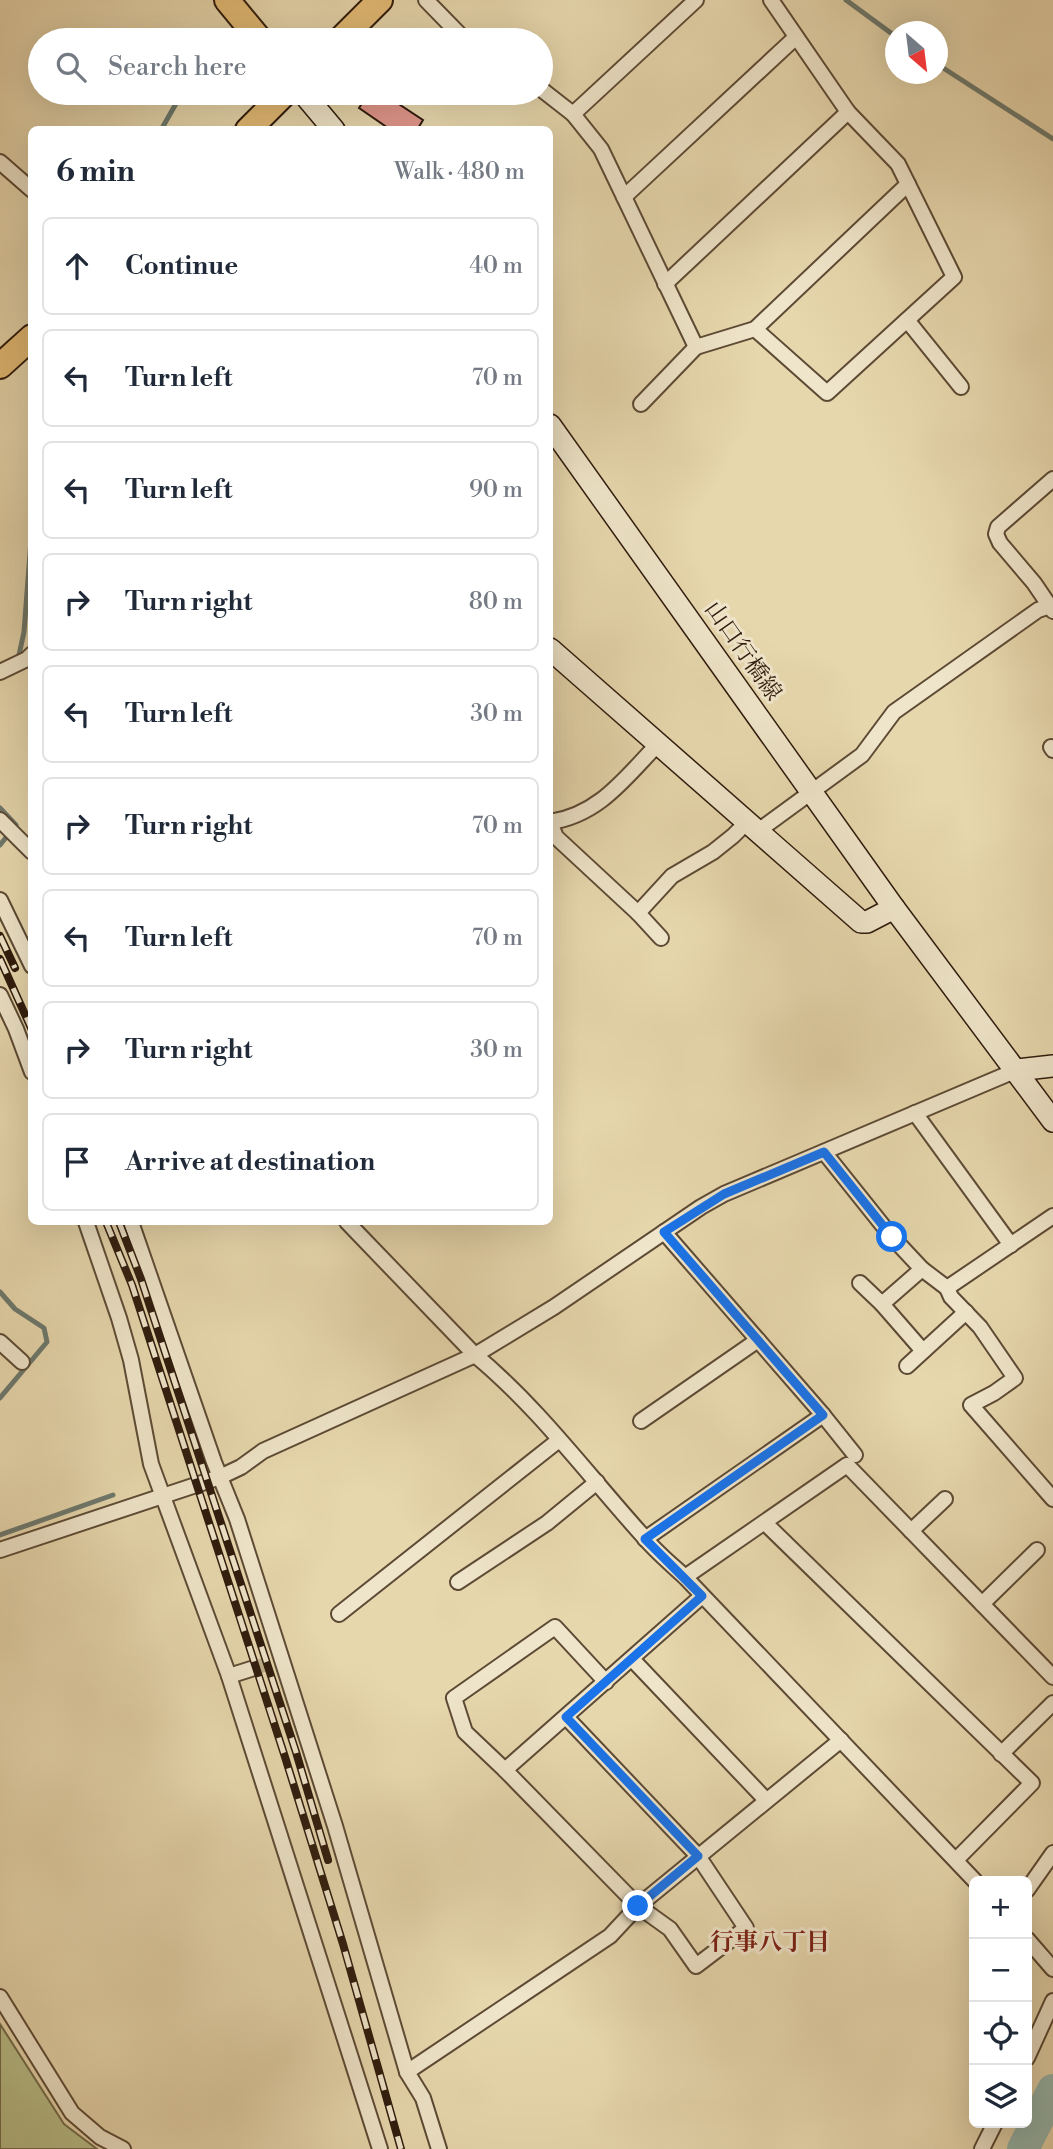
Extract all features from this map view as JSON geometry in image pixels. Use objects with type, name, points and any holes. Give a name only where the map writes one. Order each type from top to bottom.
[{"type":"highway","points":[[227,0],[250,28]]},
{"type":"highway","points":[[352,28],[380,0]]},
{"type":"highway","points":[[252,126],[273,105]]},
{"type":"highway","points":[[0,366],[28,341]]},
{"type":"main road","points":[[313,105],[331,126]]},
{"type":"main road","name":"山口行橋線","points":[[553,429],[894,908],[1053,1121]]},
{"type":"main road","points":[[553,652],[861,922],[867,922],[894,908]]},
{"type":"main road","points":[[1017,1070],[1053,1066]]},
{"type":"street","points":[[426,0],[453,28]]},
{"type":"street","points":[[573,114],[696,0]]},
{"type":"street","points":[[755,329],[827,393],[954,277],[898,164],[848,112],[771,0]]},
{"type":"street","points":[[624,197],[796,37]]},
{"type":"street","points":[[553,98],[573,114],[601,149],[696,347]]},
{"type":"street","points":[[665,284],[848,112]]},
{"type":"street","points":[[0,162],[28,186]]},
{"type":"street","points":[[641,404],[696,347],[755,329],[908,184]]},
{"type":"street","points":[[907,320],[961,387]]},
{"type":"street","points":[[638,913],[672,876],[812,792],[862,755],[894,712],[1038,610],[1052,607],[1000,543],[996,534],[998,527],[1053,479]]},
{"type":"street","points":[[0,672],[28,658]]},
{"type":"street","points":[[553,822],[566,820],[598,805],[658,744]]},
{"type":"street","points":[[0,820],[28,848]]},
{"type":"street","points":[[553,830],[556,837],[661,938]]},
{"type":"street","points":[[0,900],[28,958]]},
{"type":"street","points":[[0,995],[28,1061]]},
{"type":"street","points":[[0,1550],[220,1477],[241,1467],[263,1451],[474,1355],[554,1307],[724,1194],[1017,1070]]},
{"type":"street","points":[[915,1113],[1011,1245]]},
{"type":"street","points":[[824,1152],[875,1218],[922,1269],[947,1288],[951,1297],[980,1327],[1014,1378],[971,1405],[1053,1499]]},
{"type":"street","points":[[947,1288],[1053,1216]]},
{"type":"street","points":[[87,1225],[131,1360],[151,1464],[229,1676],[380,2149]]},
{"type":"street","points":[[132,1225],[237,1519],[276,1661],[335,1826],[407,2072],[423,2098],[439,2149]]},
{"type":"street","points":[[350,1225],[474,1355],[497,1373],[597,1482],[645,1539],[685,1577],[970,1876]]},
{"type":"street","points":[[664,1232],[855,1455]]},
{"type":"street","points":[[882,1304],[922,1269]]},
{"type":"street","points":[[860,1283],[923,1351]]},
{"type":"street","points":[[907,1366],[966,1312]]},
{"type":"street","points":[[641,1421],[758,1340]]},
{"type":"street","points":[[0,1342],[22,1362]]},
{"type":"street","points":[[645,1539],[823,1415]]},
{"type":"street","points":[[339,1614],[559,1440]]},
{"type":"street","points":[[685,1577],[847,1465],[1053,1677]]},
{"type":"street","points":[[458,1582],[547,1523],[597,1482]]},
{"type":"street","points":[[911,1531],[944,1499]]},
{"type":"street","points":[[765,1523],[1032,1783],[956,1860]]},
{"type":"street","points":[[982,1604],[1037,1550]]},
{"type":"street","points":[[505,1770],[702,1596]]},
{"type":"street","points":[[566,1717],[698,1856],[746,1928],[696,1966],[670,1929],[638,1906],[465,1732],[453,1698],[555,1627],[606,1682]]},
{"type":"street","points":[[632,1659],[766,1800]]},
{"type":"street","points":[[229,1676],[251,1669]]},
{"type":"street","points":[[1001,1754],[1053,1703]]},
{"type":"street","points":[[407,2072],[610,1936],[638,1906],[841,1740]]},
{"type":"street","points":[[1032,1883],[1053,1853]]},
{"type":"street","points":[[1032,1945],[1053,1969]]},
{"type":"street","points":[[0,1997],[72,2113],[100,2137],[123,2149]]},
{"type":"street","points":[[1032,2047],[1053,2001]]},
{"type":"street","points":[[982,2149],[992,2128]]},
{"type":"green space","points":[[0,2024],[64,2124],[97,2149],[0,2149]]},
{"type":"building","points":[[361,105],[400,105],[423,120],[419,126],[385,126],[359,108]]},
{"type":"waterway","points":[[846,0],[885,29]]},
{"type":"waterway","points":[[948,71],[1053,139]]},
{"type":"waterway","points":[[163,126],[175,105]]},
{"type":"waterway","points":[[19,655],[24,632],[28,580]]},
{"type":"waterway","points":[[0,808],[16,825],[0,845]]},
{"type":"waterway","points":[[0,1292],[15,1309],[44,1328],[47,1342],[0,1398]]},
{"type":"waterway","points":[[0,1535],[113,1495]]},
{"type":"waterway","points":[[1023,2149],[1053,2090]]},
{"type":"tunnel","points":[[251,1669],[270,1663]]},
{"type":"railway","points":[[0,936],[15,968]]},
{"type":"railway","points":[[0,959],[28,1021]]},
{"type":"railway","points":[[107,1225],[132,1285],[285,1757],[343,1944],[401,2149]]},
{"type":"railway","points":[[120,1225],[141,1279],[296,1752],[328,1860]]},
{"type":"district","name":"行事八丁目","points":[[770,1943]]},
{"type":"route","points":[[638,1906],[698,1856],[566,1717],[702,1596],[645,1539],[823,1415],[664,1232],[724,1194],[824,1152],[892,1237]]}]
